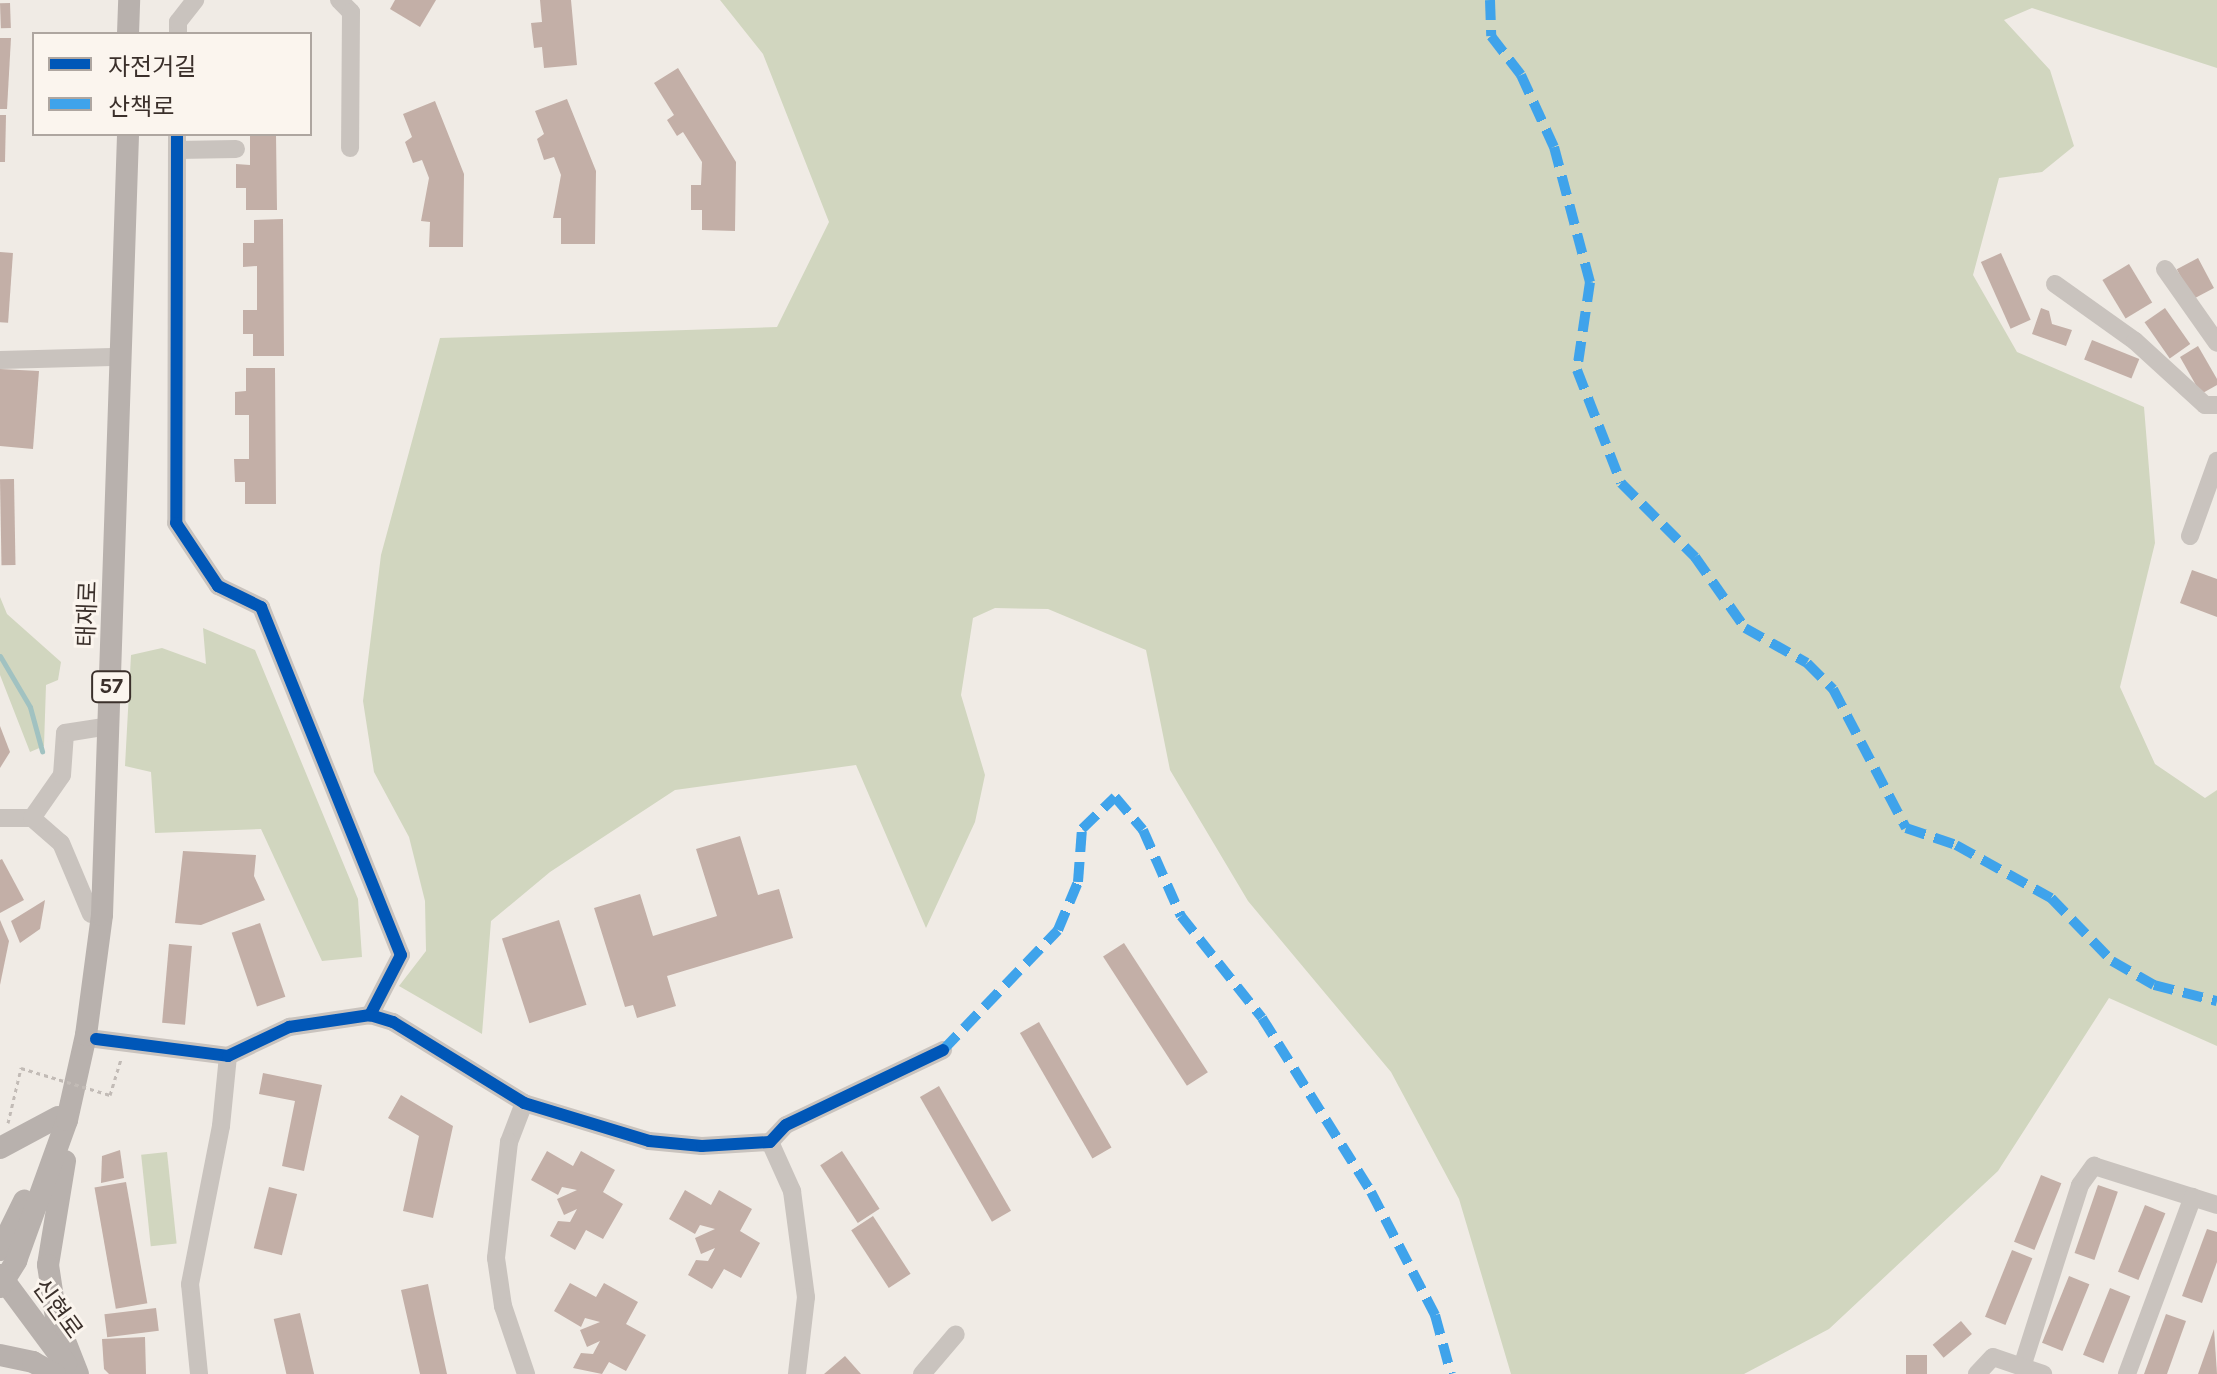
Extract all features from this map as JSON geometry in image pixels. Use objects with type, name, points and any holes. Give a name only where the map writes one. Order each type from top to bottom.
[{"type":"main road","points":[[117,32],[118,0]]},
{"type":"main road","points":[[128,32],[129,0]]},
{"type":"main road","name":"태재로","points":[[97,914],[98,728],[117,136]]},
{"type":"main road","name":"태재로","points":[[21,1227],[62,1119],[97,914],[128,136]]},
{"type":"main road","points":[[75,1374],[56,1318],[48,1265],[55,1208],[96,1039],[104,957],[97,914]]},
{"type":"main road","points":[[3,1138],[62,1119],[81,1097]]},
{"type":"main road","name":"57","points":[[0,1250],[21,1227]]},
{"type":"main road","name":"57","points":[[1,1281],[21,1227]]},
{"type":"main road","name":"신현로","points":[[1,1281],[75,1374]]},
{"type":"main road","points":[[0,1355],[33,1362],[55,1374]]},
{"type":"street","points":[[178,32],[178,22],[195,0]]},
{"type":"street","points":[[339,0],[351,12],[350,148]]},
{"type":"street","points":[[236,149],[177,142],[176,523],[218,586],[261,607],[401,955],[370,1015]]},
{"type":"street","points":[[2165,269],[2217,343]]},
{"type":"street","points":[[2055,284],[2135,341],[2205,405],[2217,405]]},
{"type":"street","points":[[0,360],[112,357]]},
{"type":"street","points":[[2190,536],[2217,461]]},
{"type":"street","points":[[32,818],[62,775],[65,733],[98,728]]},
{"type":"street","points":[[0,818],[32,818],[61,843],[97,914]]},
{"type":"street","points":[[96,1039],[228,1056],[289,1027],[370,1015],[393,1022],[524,1103],[649,1141],[702,1146],[770,1142],[786,1125],[943,1050]]},
{"type":"street","points":[[199,1374],[190,1284],[221,1126],[228,1056]]},
{"type":"street","points":[[524,1103],[509,1142],[496,1258],[503,1306],[526,1374]]},
{"type":"street","points":[[770,1142],[792,1191],[806,1297],[797,1374]]},
{"type":"street","points":[[2022,1367],[2080,1185],[2094,1166],[2217,1205]]},
{"type":"street","points":[[2127,1374],[2193,1197]]},
{"type":"street","points":[[922,1374],[956,1334]]},
{"type":"street","points":[[1977,1374],[1993,1357],[2043,1374]]},
{"type":"path","points":[[3,1138],[21,1068],[110,1095],[122,1056]]},
{"type":"green space","points":[[720,0],[2217,0],[2217,68],[2032,8],[2004,20],[2050,70],[2074,146],[2042,172],[1999,178],[1973,275],[2017,352],[2144,407],[2155,543],[2120,687],[2155,764],[2205,798],[2217,790],[2217,1046],[2109,998],[1998,1171],[1829,1329],[1744,1374],[1511,1374],[1459,1199],[1391,1072],[1248,901],[1170,770],[1146,650],[1048,609],[995,608],[973,618],[961,695],[985,775],[975,822],[926,928],[856,765],[675,790],[550,872],[491,921],[482,1034],[399,986],[426,951],[425,901],[409,837],[374,772],[363,701],[381,555],[440,338],[777,327],[829,222],[763,54]]},
{"type":"green space","points":[[0,597],[7,614],[61,662],[58,680],[46,685],[44,746],[30,752],[0,675]]},
{"type":"green space","points":[[203,628],[255,650],[358,899],[362,957],[322,961],[261,829],[155,833],[151,772],[125,766],[131,655],[162,648],[206,664]]},
{"type":"green space","points":[[167,1152],[177,1243],[151,1246],[141,1155]]},
{"type":"building","points":[[395,0],[436,0],[420,27],[390,9]]},
{"type":"building","points":[[540,0],[571,0],[577,65],[544,68],[542,47],[534,48],[531,23],[542,22]]},
{"type":"building","points":[[0,3],[10,3],[11,28],[1,28]]},
{"type":"building","points":[[0,38],[11,38],[7,109],[0,109]]},
{"type":"building","points":[[678,68],[736,162],[735,231],[702,230],[702,210],[691,210],[691,185],[701,185],[702,162],[683,132],[677,136],[667,120],[674,115],[654,83]]},
{"type":"building","points":[[567,99],[596,171],[595,244],[561,244],[561,218],[553,218],[561,175],[554,157],[544,160],[537,139],[544,134],[535,111]]},
{"type":"building","points":[[435,101],[464,174],[463,247],[429,247],[430,222],[421,221],[429,178],[422,160],[413,163],[405,142],[412,137],[403,114]]},
{"type":"building","points":[[0,115],[6,115],[5,162],[0,162]]},
{"type":"building","points":[[250,136],[276,136],[277,210],[246,210],[246,188],[236,188],[236,164],[250,165]]},
{"type":"building","points":[[283,219],[284,356],[253,356],[253,334],[243,334],[243,310],[257,310],[257,266],[243,267],[243,243],[254,243],[254,220]]},
{"type":"building","points":[[0,252],[13,253],[8,323],[0,322]]},
{"type":"building","points":[[2001,253],[2031,320],[2011,329],[1981,262]]},
{"type":"building","points":[[2198,258],[2214,288],[2193,299],[2177,269]]},
{"type":"building","points":[[2129,264],[2152,303],[2126,319],[2102,280]]},
{"type":"building","points":[[2041,308],[2049,311],[2052,324],[2072,330],[2066,346],[2032,334]]},
{"type":"building","points":[[2165,308],[2190,344],[2170,358],[2145,322]]},
{"type":"building","points":[[2092,340],[2139,359],[2131,379],[2084,359]]},
{"type":"building","points":[[2198,346],[2217,379],[2217,385],[2201,394],[2180,357]]},
{"type":"building","points":[[246,368],[275,368],[276,504],[245,504],[245,482],[235,482],[234,459],[249,459],[249,415],[235,415],[235,392],[246,391]]},
{"type":"building","points":[[0,369],[39,371],[33,449],[0,446]]},
{"type":"building","points":[[0,479],[14,479],[16,565],[2,565]]},
{"type":"building","points":[[2192,570],[2217,579],[2217,617],[2180,603]]},
{"type":"building","points":[[0,726],[10,752],[0,768]]},
{"type":"building","points":[[740,836],[758,895],[779,889],[793,938],[667,976],[676,1006],[637,1018],[633,1005],[625,1007],[594,908],[640,894],[653,936],[717,916],[696,849]]},
{"type":"building","points":[[183,851],[256,855],[254,876],[265,900],[201,925],[175,923]]},
{"type":"building","points":[[0,860],[24,900],[0,913]]},
{"type":"building","points":[[45,900],[40,929],[20,943],[11,921]]},
{"type":"building","points":[[0,920],[9,941],[0,985]]},
{"type":"building","points":[[559,920],[587,1005],[529,1023],[502,939]]},
{"type":"building","points":[[260,923],[285,997],[257,1007],[232,933]]},
{"type":"building","points":[[1124,943],[1208,1072],[1187,1086],[1103,957]]},
{"type":"building","points":[[169,944],[192,946],[185,1025],[162,1023]]},
{"type":"building","points":[[1039,1022],[1112,1148],[1092,1159],[1020,1033]]},
{"type":"building","points":[[263,1073],[322,1085],[304,1171],[282,1166],[295,1101],[259,1094]]},
{"type":"building","points":[[939,1086],[1011,1211],[992,1222],[920,1097]]},
{"type":"building","points":[[401,1095],[453,1126],[433,1218],[403,1211],[419,1136],[388,1118]]},
{"type":"building","points":[[120,1150],[124,1178],[101,1183],[102,1156]]},
{"type":"building","points":[[547,1151],[573,1166],[581,1151],[615,1170],[603,1192],[623,1204],[603,1239],[586,1230],[575,1250],[550,1236],[558,1221],[570,1222],[577,1209],[564,1215],[557,1199],[577,1190],[562,1187],[558,1195],[531,1180]]},
{"type":"building","points":[[842,1151],[880,1209],[858,1223],[820,1165]]},
{"type":"building","points":[[2041,1175],[2061,1183],[2034,1250],[2014,1242]]},
{"type":"building","points":[[126,1182],[147,1303],[116,1309],[94,1188]]},
{"type":"building","points":[[2098,1185],[2118,1192],[2094,1260],[2075,1253]]},
{"type":"building","points":[[269,1187],[297,1194],[282,1255],[254,1248]]},
{"type":"building","points":[[685,1190],[711,1205],[719,1190],[752,1209],[740,1231],[760,1243],[741,1278],[724,1269],[712,1289],[688,1275],[696,1260],[708,1261],[715,1248],[701,1254],[695,1238],[715,1229],[700,1225],[695,1234],[669,1219]]},
{"type":"building","points":[[2145,1205],[2165,1213],[2138,1280],[2118,1272]]},
{"type":"building","points":[[873,1216],[911,1274],[889,1288],[851,1230]]},
{"type":"building","points":[[2207,1229],[2217,1232],[2217,1262],[2202,1303],[2182,1296]]},
{"type":"building","points":[[2012,1250],[2032,1258],[2005,1325],[1985,1317]]},
{"type":"building","points":[[2069,1276],[2089,1284],[2062,1351],[2042,1343]]},
{"type":"building","points":[[570,1283],[596,1297],[604,1283],[638,1302],[626,1324],[646,1335],[626,1371],[609,1362],[602,1374],[573,1368],[581,1353],[593,1354],[600,1341],[587,1347],[580,1330],[600,1322],[585,1318],[581,1327],[554,1311]]},
{"type":"building","points":[[428,1284],[447,1374],[420,1374],[401,1290]]},
{"type":"building","points":[[2110,1288],[2130,1296],[2103,1363],[2083,1355]]},
{"type":"building","points":[[156,1308],[159,1331],[107,1337],[104,1314]]},
{"type":"building","points":[[300,1313],[314,1374],[286,1374],[274,1319]]},
{"type":"building","points":[[2166,1314],[2186,1321],[2167,1374],[2144,1374]]},
{"type":"building","points":[[1961,1321],[1972,1334],[1944,1358],[1933,1345]]},
{"type":"building","points":[[2214,1329],[2217,1374],[2198,1374]]},
{"type":"building","points":[[145,1337],[146,1374],[109,1374],[104,1369],[102,1339]]},
{"type":"building","points":[[1906,1355],[1927,1355],[1927,1374],[1906,1374]]},
{"type":"building","points":[[845,1356],[861,1374],[824,1374]]},
{"type":"waterway","points":[[0,656],[30,707],[42,751]]},
{"type":"marked path","points":[[1490,0],[1491,36],[1521,75],[1554,147],[1590,282],[1577,370],[1621,483],[1695,557],[1745,628],[1807,663],[1833,689],[1906,828],[1956,845],[2051,898],[2112,961],[2154,985],[2217,1001]]},
{"type":"marked path","points":[[943,1050],[1058,930],[1078,882],[1082,829],[1115,797],[1143,830],[1181,916],[1262,1018],[1371,1192],[1435,1315],[1451,1374]]},
{"type":"cycle path","points":[[177,136],[176,523],[218,586],[261,607],[401,955],[370,1015]]},
{"type":"cycle path","points":[[96,1039],[228,1056],[289,1027],[370,1015],[393,1022],[524,1103],[649,1141],[702,1146],[770,1142],[786,1125],[943,1050]]}]
